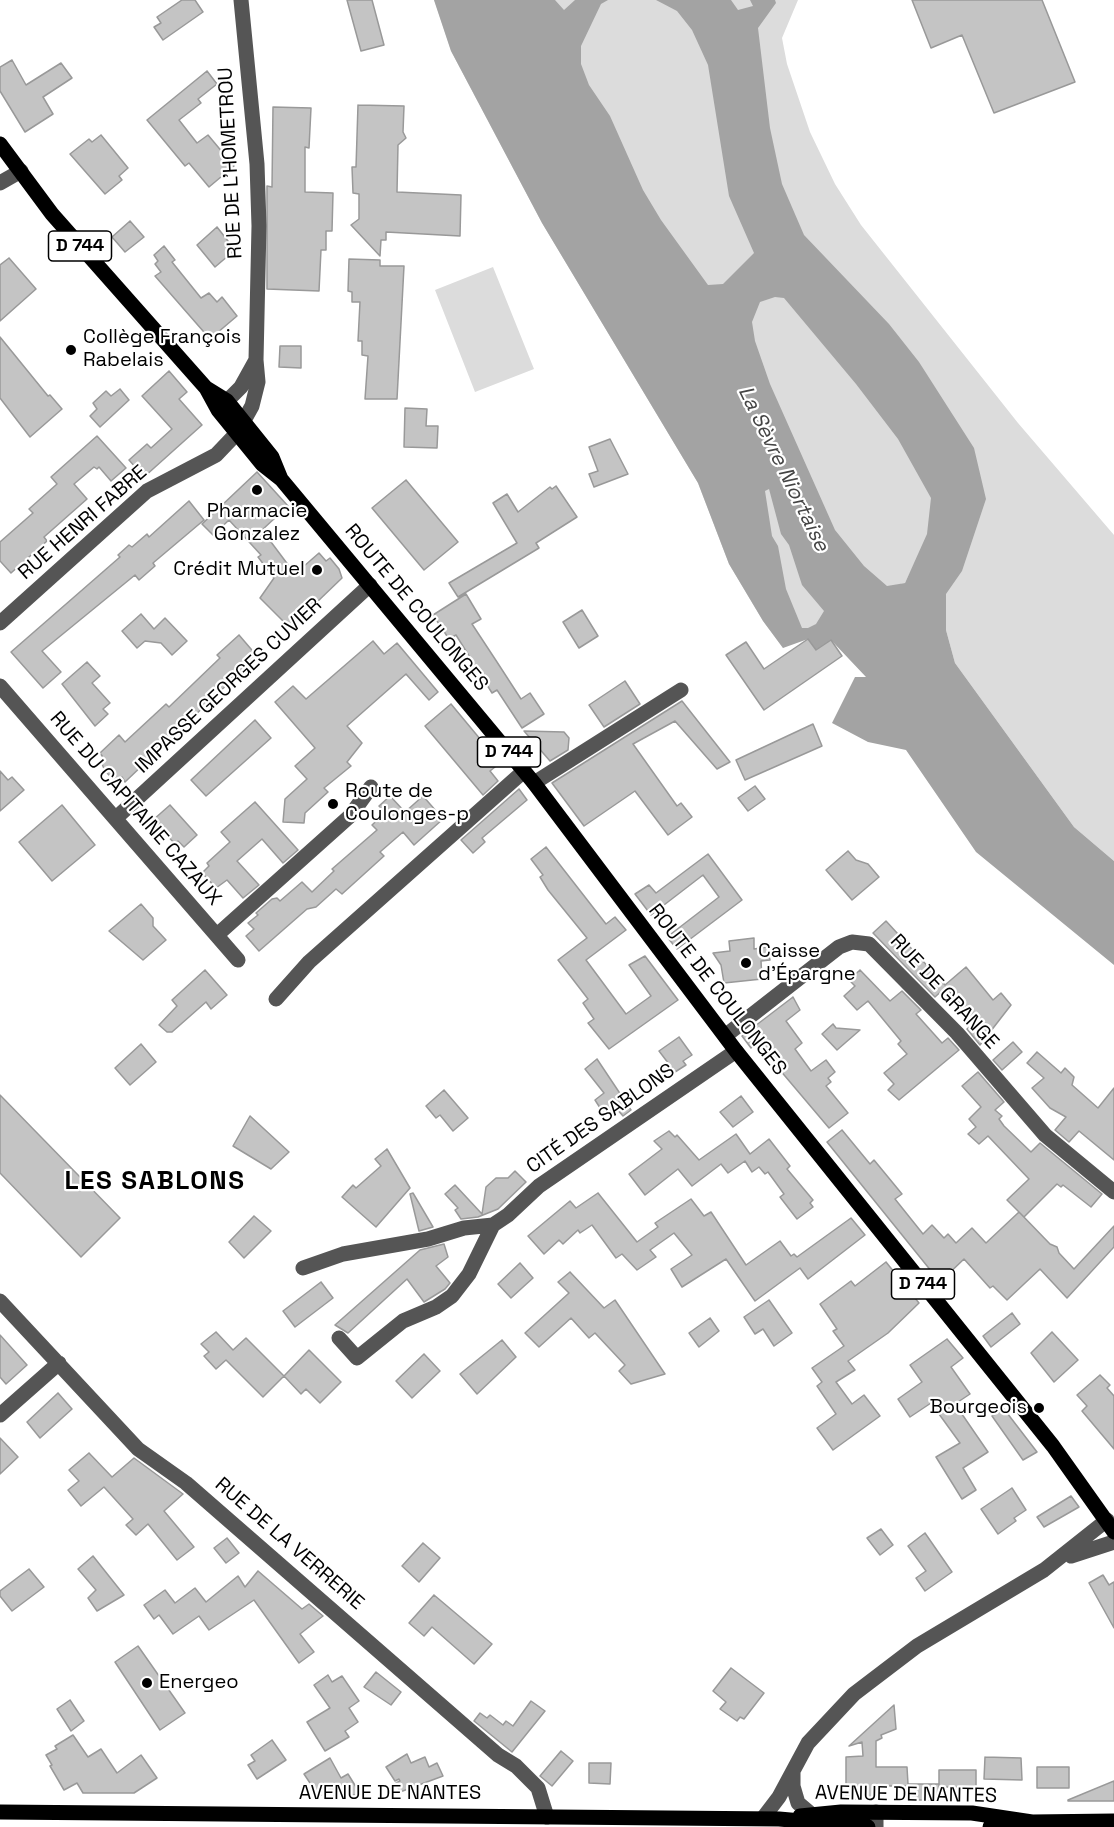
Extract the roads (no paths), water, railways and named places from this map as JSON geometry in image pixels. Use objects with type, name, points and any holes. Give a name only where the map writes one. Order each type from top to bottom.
[{"type":"main road","name":"ROUTE DE COULONGES","points":[[0,144],[52,214],[206,388],[227,400]]},
{"type":"main road","name":"ROUTE DE COULONGES","points":[[206,388],[211,400],[262,465],[281,479],[529,777],[736,1051],[1053,1446],[1110,1526]]},
{"type":"main road","name":"AVENUE DE NANTES","points":[[0,1812],[779,1818],[868,1827]]},
{"type":"main road","name":"AVENUE DE NANTES","points":[[779,1818],[811,1814],[876,1820],[972,1813],[1032,1822]]},
{"type":"main road","name":"AVENUE DE NANTES","points":[[990,1827],[1032,1822],[1114,1821]]},
{"type":"street","name":"RUE DE L'HOMETROU","points":[[234,430],[255,394],[259,226],[257,164],[241,0]]},
{"type":"street","points":[[0,183],[21,171]]},
{"type":"street","name":"RUE DE L'HOMETROU","points":[[227,400],[242,387],[256,360]]},
{"type":"street","points":[[227,400],[234,430]]},
{"type":"street","name":"RUE HENRI FABRE","points":[[0,623],[147,491],[158,483],[204,463],[234,430]]},
{"type":"street","name":"IMPASSE GEORGES CUVIER","points":[[116,818],[370,585]]},
{"type":"street","name":"RUE DU CAPITAINE CAZAUX","points":[[0,686],[237,960]]},
{"type":"street","points":[[276,999],[309,962],[529,777],[681,690]]},
{"type":"street","points":[[217,935],[350,816],[371,787]]},
{"type":"street","name":"RUE DE GRANGE","points":[[725,1036],[839,947],[852,942],[869,944],[957,1033],[1045,1135],[1114,1192]]},
{"type":"street","name":"CITÉ DES SABLONS","points":[[339,1338],[357,1358],[403,1321],[436,1307],[452,1296],[469,1274],[493,1225],[508,1215],[539,1186],[736,1051]]},
{"type":"street","points":[[303,1268],[343,1254],[428,1239],[464,1228],[493,1225]]},
{"type":"street","name":"RUE DE LA VERRERIE","points":[[0,1301],[138,1449],[186,1483],[498,1755],[516,1766],[538,1788],[547,1817]]},
{"type":"street","points":[[0,1415],[59,1363]]},
{"type":"street","points":[[763,1818],[779,1797],[808,1743],[828,1719],[883,1670],[1110,1526]]},
{"type":"street","points":[[1044,1569],[1092,1548],[1114,1542]]},
{"type":"street","points":[[792,1769],[795,1796],[798,1803],[811,1814]]},
{"type":"water","name":"La Sèvre Niortaise","points":[[434,0],[555,0],[564,10],[575,0],[608,0],[601,4],[581,46],[581,64],[589,85],[610,116],[643,190],[661,220],[708,285],[723,284],[754,253],[729,196],[708,65],[692,30],[677,11],[656,0],[731,0],[738,10],[753,6],[750,0],[775,0],[776,3],[758,28],[770,128],[782,184],[804,235],[889,324],[919,362],[974,448],[986,499],[962,571],[946,594],[946,630],[955,663],[1074,827],[1114,861],[1114,965],[976,852],[906,750],[868,742],[832,723],[855,677],[866,677],[831,640],[816,650],[808,639],[783,648],[763,621],[729,564],[698,483],[542,223],[451,51]],"holes":[[[775,297],[784,298],[856,384],[898,439],[931,498],[927,534],[905,583],[887,586],[864,566],[835,530],[770,384],[755,341],[752,322],[760,302]],[[769,489],[781,534],[789,545],[802,585],[824,611],[816,624],[808,628],[802,628],[786,589],[778,546],[772,536],[765,491]]]},
{"type":"place","name":"Collège François Rabelais","points":[[71,350]]},
{"type":"place","name":"Pharmacie Gonzalez","points":[[257,490]]},
{"type":"place","name":"Crédit Mutuel","points":[[317,570]]},
{"type":"place","name":"Route de Coulonges-p","points":[[333,804]]},
{"type":"place","name":"Caisse d'Épargne","points":[[746,963]]},
{"type":"place","name":"Bourgeois","points":[[1039,1408]]},
{"type":"place","name":"Energeo","points":[[147,1683]]},
{"type":"district","name":"LES SABLONS","points":[[155,1182]]}]
